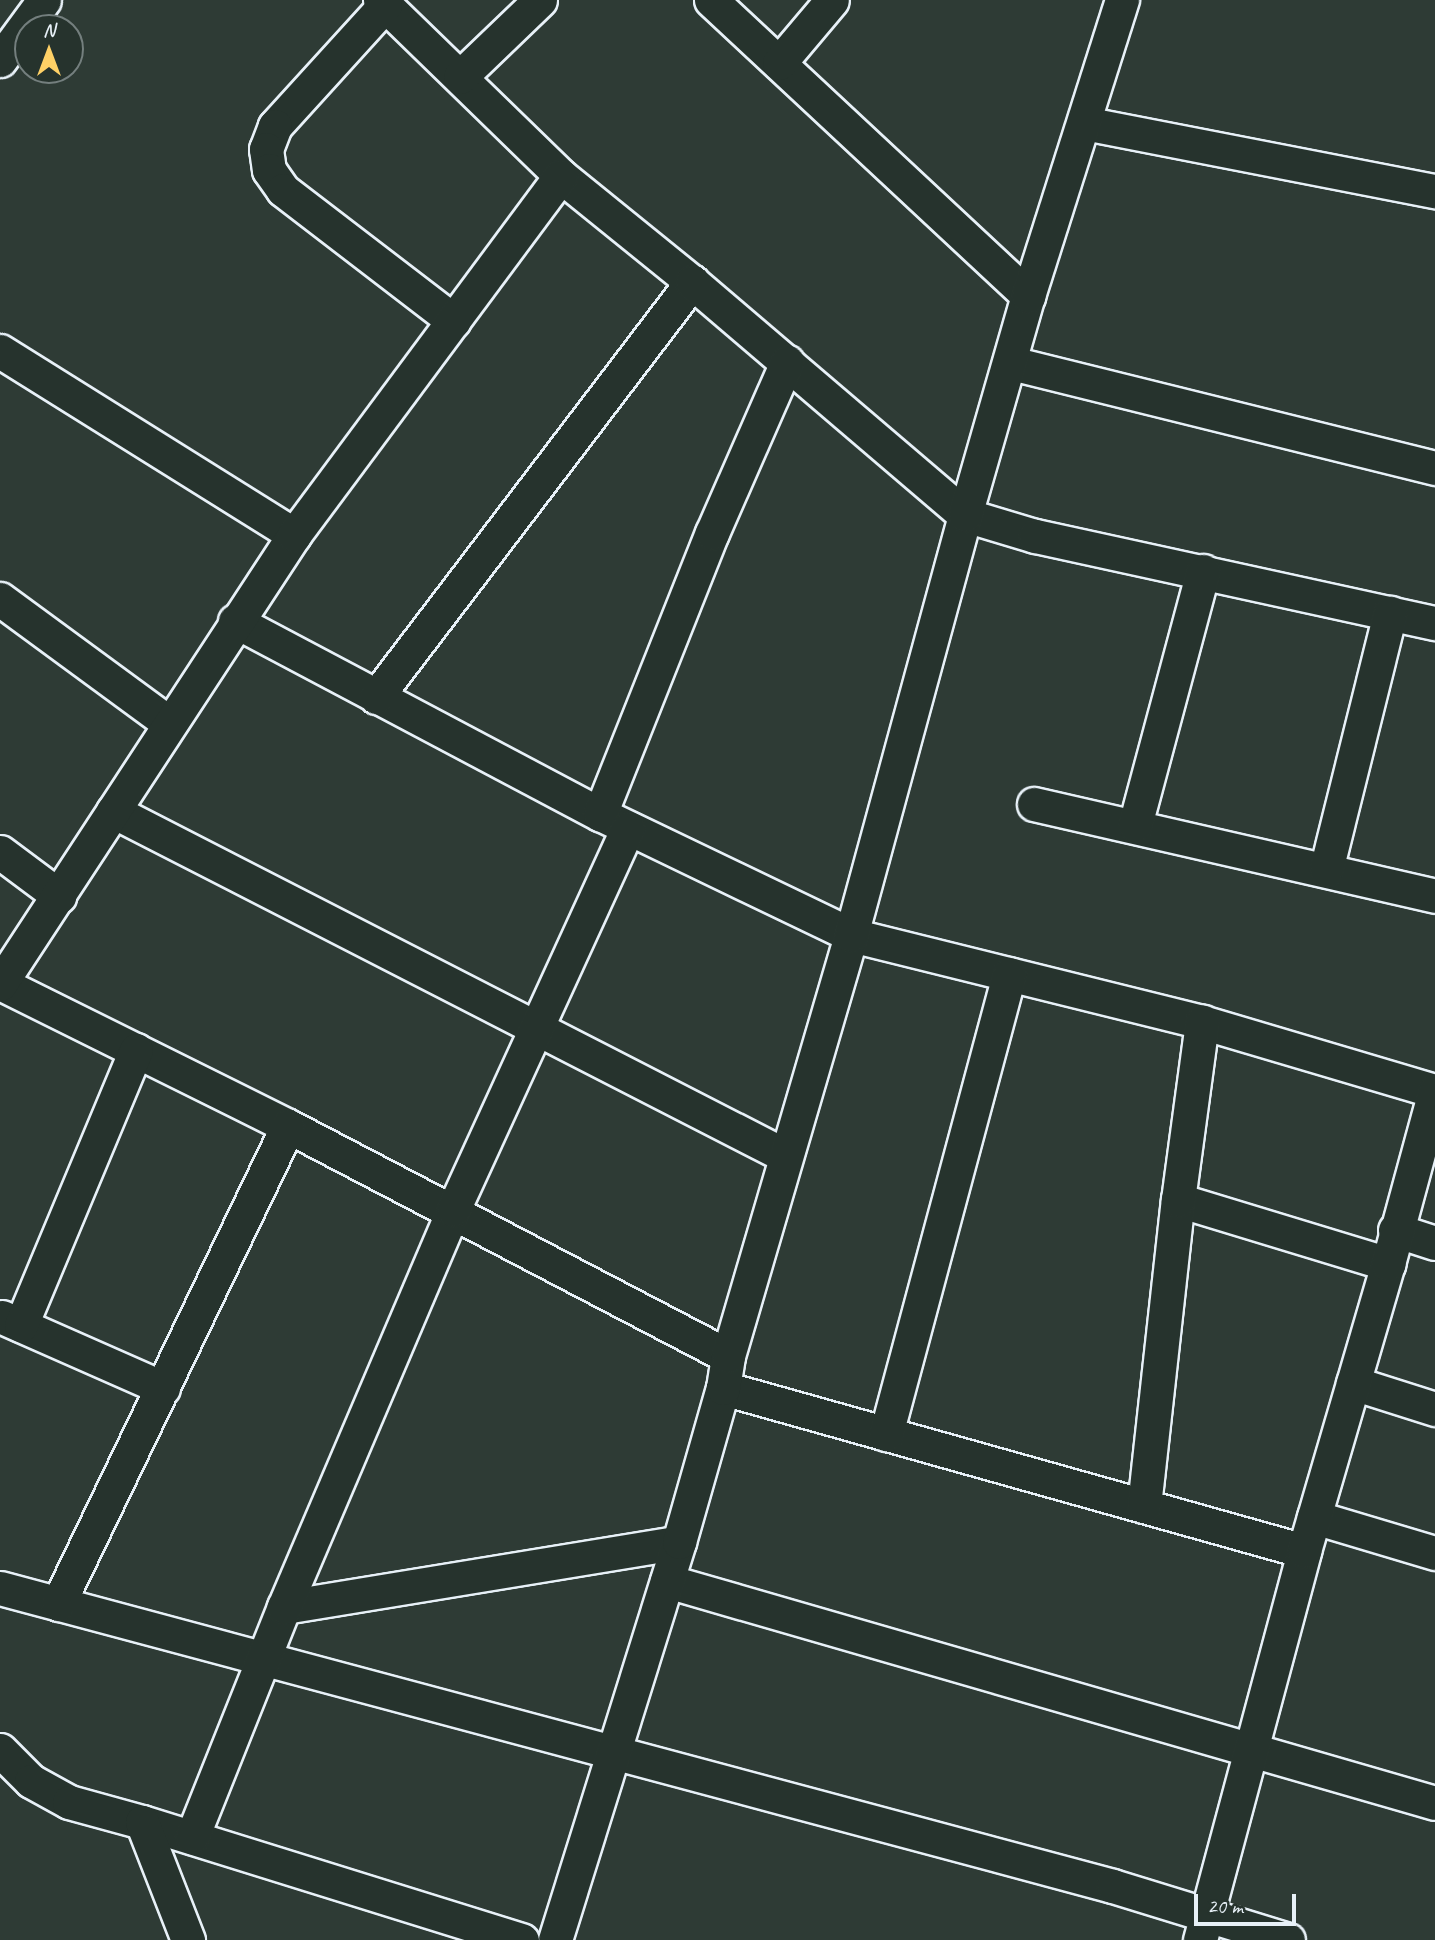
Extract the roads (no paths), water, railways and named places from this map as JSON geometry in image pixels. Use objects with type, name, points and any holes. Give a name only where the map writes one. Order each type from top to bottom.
[{"type":"street","points":[[0,60],[44,0]]},
{"type":"street","points":[[460,77],[540,0]]},
{"type":"street","points":[[711,0],[1028,296]]},
{"type":"street","points":[[779,63],[832,0]]},
{"type":"street","points":[[555,1940],[679,1542],[965,515],[1011,363],[1028,296],[1122,0]]},
{"type":"street","points":[[454,321],[284,190],[269,170],[266,149],[275,126],[382,3],[561,177],[692,282],[965,515],[1035,536],[1435,623]]},
{"type":"street","points":[[1084,123],[1435,191]]},
{"type":"street","points":[[561,177],[294,535],[235,621],[59,896],[0,983],[453,1210],[729,1356]]},
{"type":"street","points":[[376,697],[692,282]]},
{"type":"street","points":[[0,351],[294,535]]},
{"type":"street","points":[[192,1837],[284,1607],[453,1210],[536,1028],[614,821],[712,533],[787,362]]},
{"type":"street","points":[[1011,363],[1435,468]]},
{"type":"street","points":[[1135,825],[1203,571]]},
{"type":"street","points":[[0,599],[169,723]]},
{"type":"street","points":[[1326,870],[1390,613]]},
{"type":"street","points":[[235,621],[614,821],[850,935],[1202,1022],[1435,1091],[1395,1230],[1388,1264],[1304,1550],[1203,1928]]},
{"type":"street","points":[[1034,804],[1135,825],[1435,896]]},
{"type":"street","points":[[113,811],[786,1156]]},
{"type":"street","points":[[0,852],[59,896]]},
{"type":"street","points":[[886,1434],[1009,974]]},
{"type":"street","points":[[1144,1506],[1178,1200],[1202,1022]]},
{"type":"street","points":[[136,1050],[10,1321],[163,1388]]},
{"type":"street","points":[[58,1604],[288,1126]]},
{"type":"street","points":[[1178,1200],[1388,1264]]},
{"type":"street","points":[[1395,1230],[1435,1243]]},
{"type":"street","points":[[1353,1383],[1435,1409]]},
{"type":"street","points":[[723,1388],[1304,1550]]},
{"type":"street","points":[[1314,1517],[1435,1553]]},
{"type":"street","points":[[284,1607],[679,1542]]},
{"type":"street","points":[[667,1581],[1435,1803]]},
{"type":"street","points":[[0,1588],[1113,1886],[1203,1928],[1288,1940]]},
{"type":"street","points":[[0,1752],[31,1781],[69,1802],[192,1837],[522,1940]]},
{"type":"street","points":[[142,1822],[188,1940]]}]
